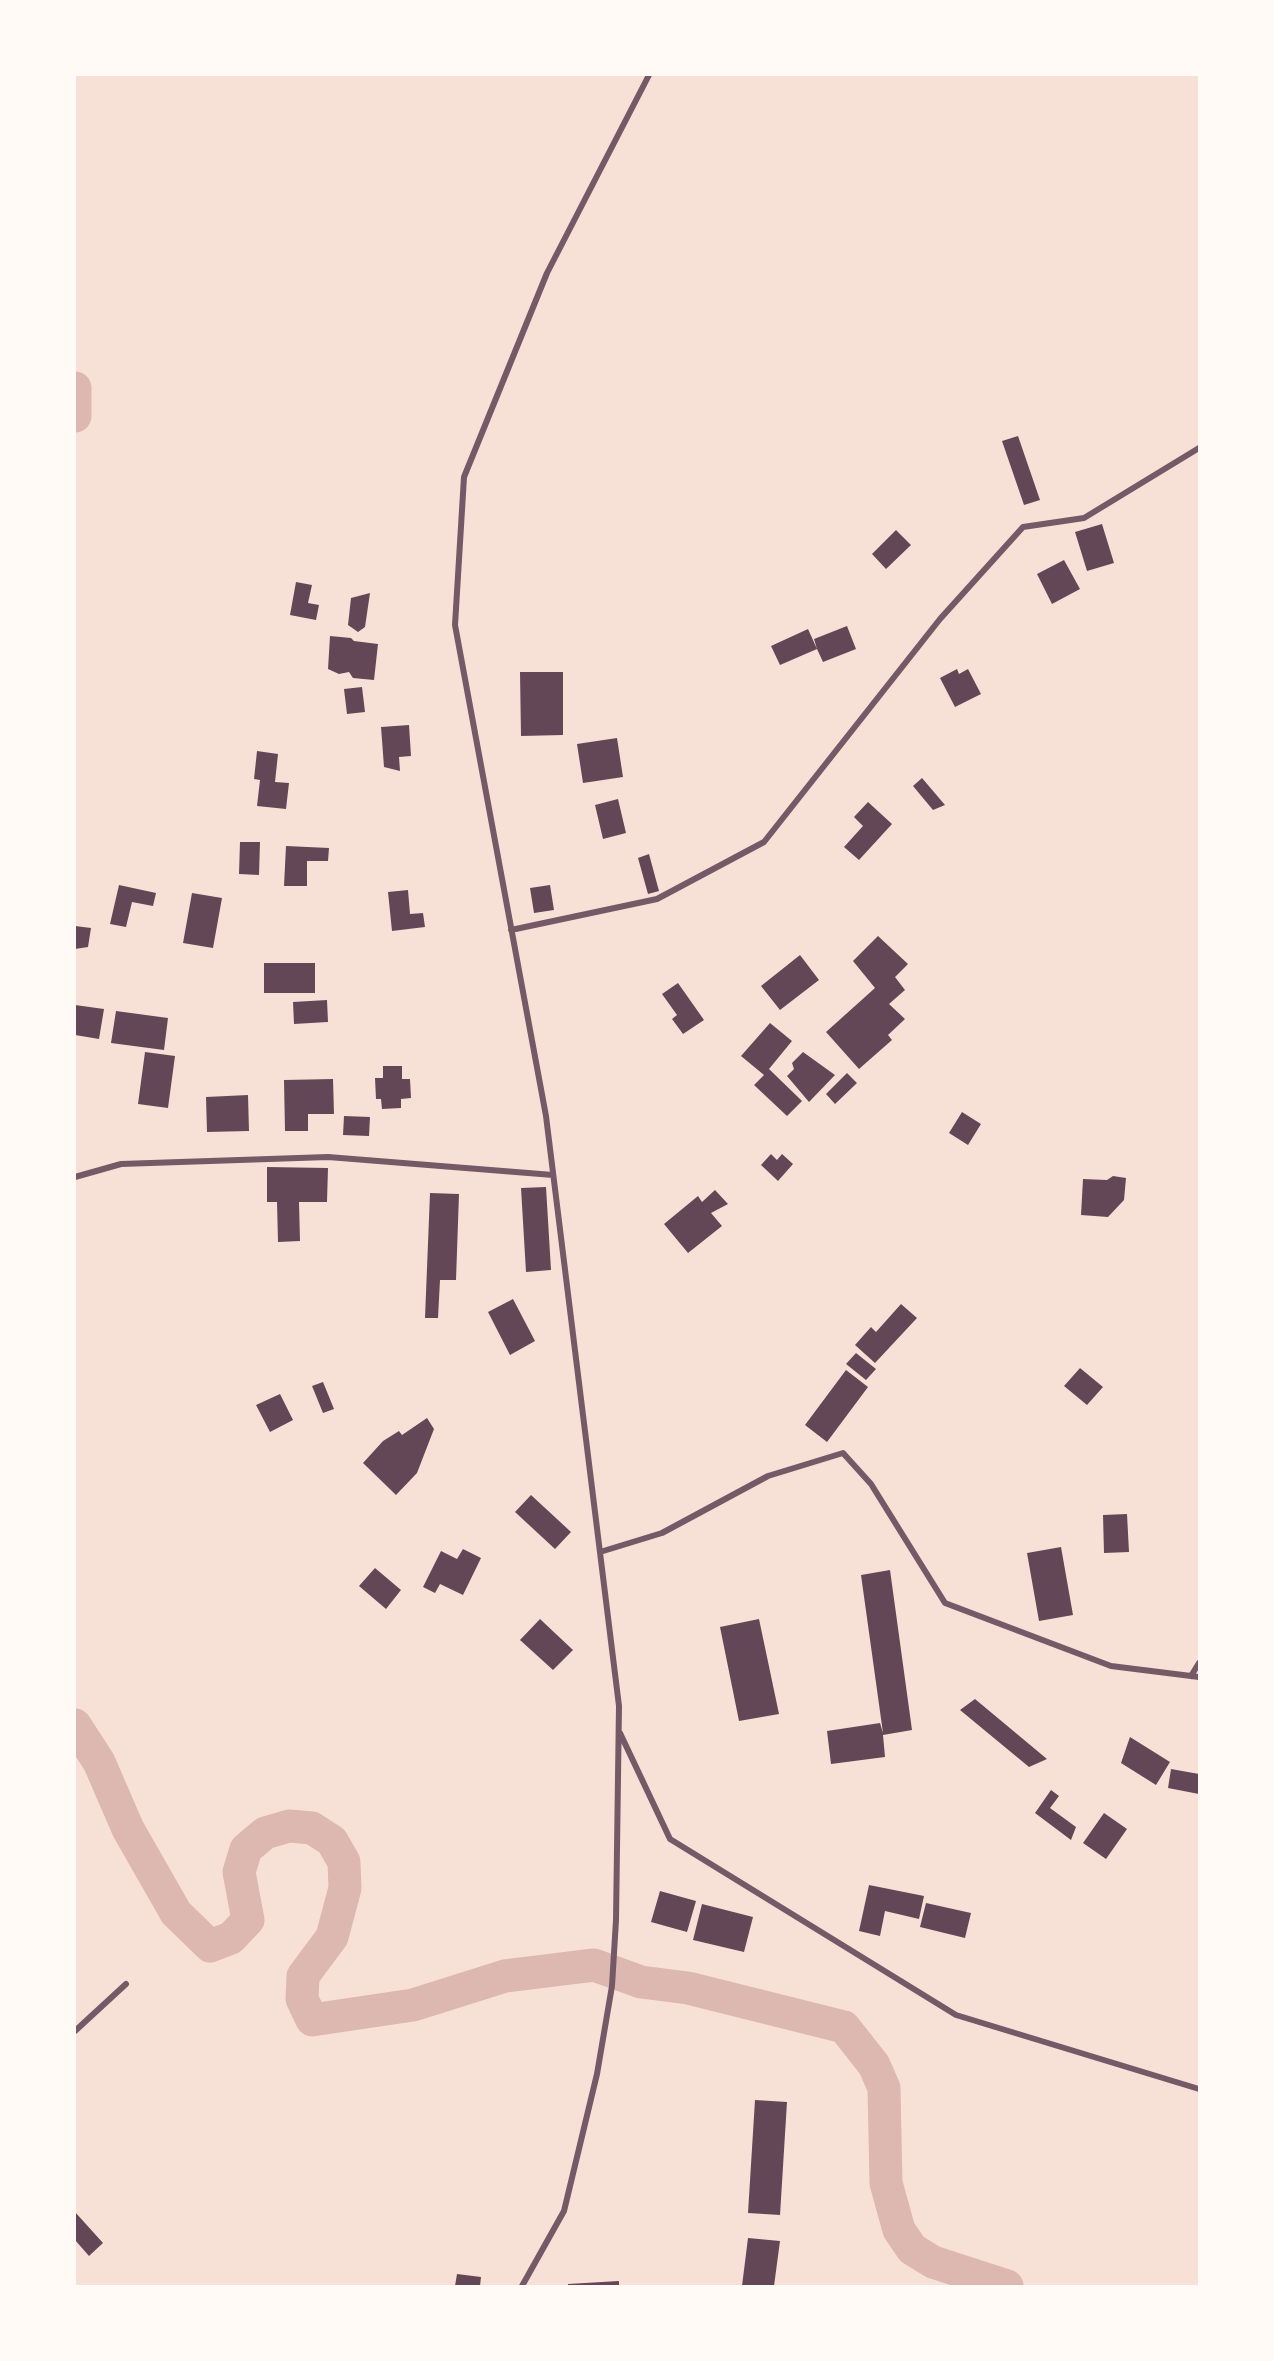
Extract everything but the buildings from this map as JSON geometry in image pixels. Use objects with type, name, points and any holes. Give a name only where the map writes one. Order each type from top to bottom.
[{"type":"street","points":[[522,2286],[564,2211],[597,2074],[612,1986],[616,1920],[619,1706],[546,1116],[454,625],[464,477],[547,273],[649,75]]},
{"type":"street","points":[[511,930],[657,899],[764,842],[940,619],[1023,527],[1084,518],[1199,448]]},
{"type":"street","points":[[75,1177],[121,1164],[328,1157],[553,1175]]},
{"type":"street","points":[[600,1552],[662,1533],[768,1476],[843,1453],[871,1484],[945,1603],[1111,1666],[1199,1677]]},
{"type":"street","points":[[1191,1676],[1199,1663]]},
{"type":"street","points":[[619,1730],[670,1839],[956,2015],[1199,2089]]},
{"type":"street","points":[[75,2031],[126,1984]]},
{"type":"waterway","points":[[75,388],[75,416]]},
{"type":"waterway","points":[[75,1725],[99,1762],[128,1829],[176,1913],[210,1946],[231,1938],[248,1920],[239,1872],[246,1849],[265,1833],[289,1826],[312,1828],[332,1841],[344,1862],[345,1888],[332,1937],[303,1976],[302,1999],[312,2020],[413,2005],[505,1976],[594,1965],[641,1982],[688,1988],[844,2027],[874,2065],[884,2088],[886,2183],[899,2230],[912,2249],[933,2262],[1007,2286]]}]
